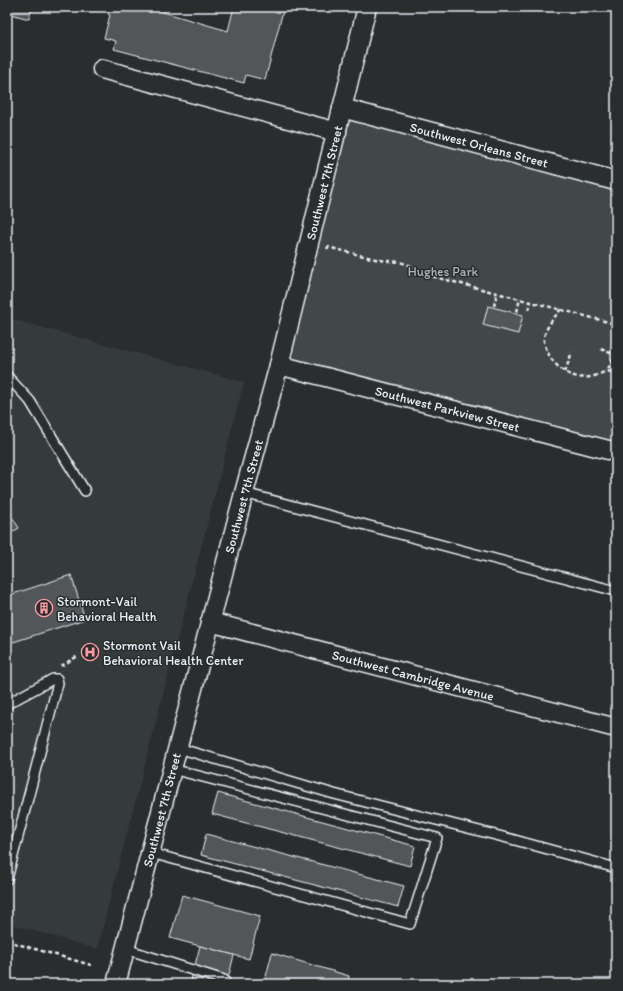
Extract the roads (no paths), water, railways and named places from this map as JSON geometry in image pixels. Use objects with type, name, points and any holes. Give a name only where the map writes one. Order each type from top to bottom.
[{"type":"street","name":"Southwest 7th Street","points":[[116,984],[210,622],[279,365],[367,7]]},
{"type":"street","points":[[102,69],[337,132]]},
{"type":"street","name":"Southwest Orleans Street","points":[[342,108],[616,180]]},
{"type":"street","name":"Southwest Parkview Street","points":[[279,365],[616,452]]},
{"type":"street","name":"Southwest Cambridge Avenue","points":[[210,622],[616,728]]},
{"type":"lane","points":[[7,376],[30,401],[85,491]]},
{"type":"lane","points":[[244,493],[616,591]]},
{"type":"lane","points":[[7,704],[53,679],[57,679],[58,683],[7,879]]},
{"type":"lane","points":[[178,748],[334,794],[511,839],[616,868]]},
{"type":"lane","points":[[151,853],[410,924],[437,838],[172,769]]},
{"type":"lane","points":[[126,949],[224,980],[226,984]]},
{"type":"place","name":"Stormont-Vail Behavioral Health","points":[[44,608]]},
{"type":"place","name":"Stormont Vail Behavioral Health Center","points":[[90,652]]},
{"type":"park label","name":"Hughes Park","points":[[443,271]]}]
